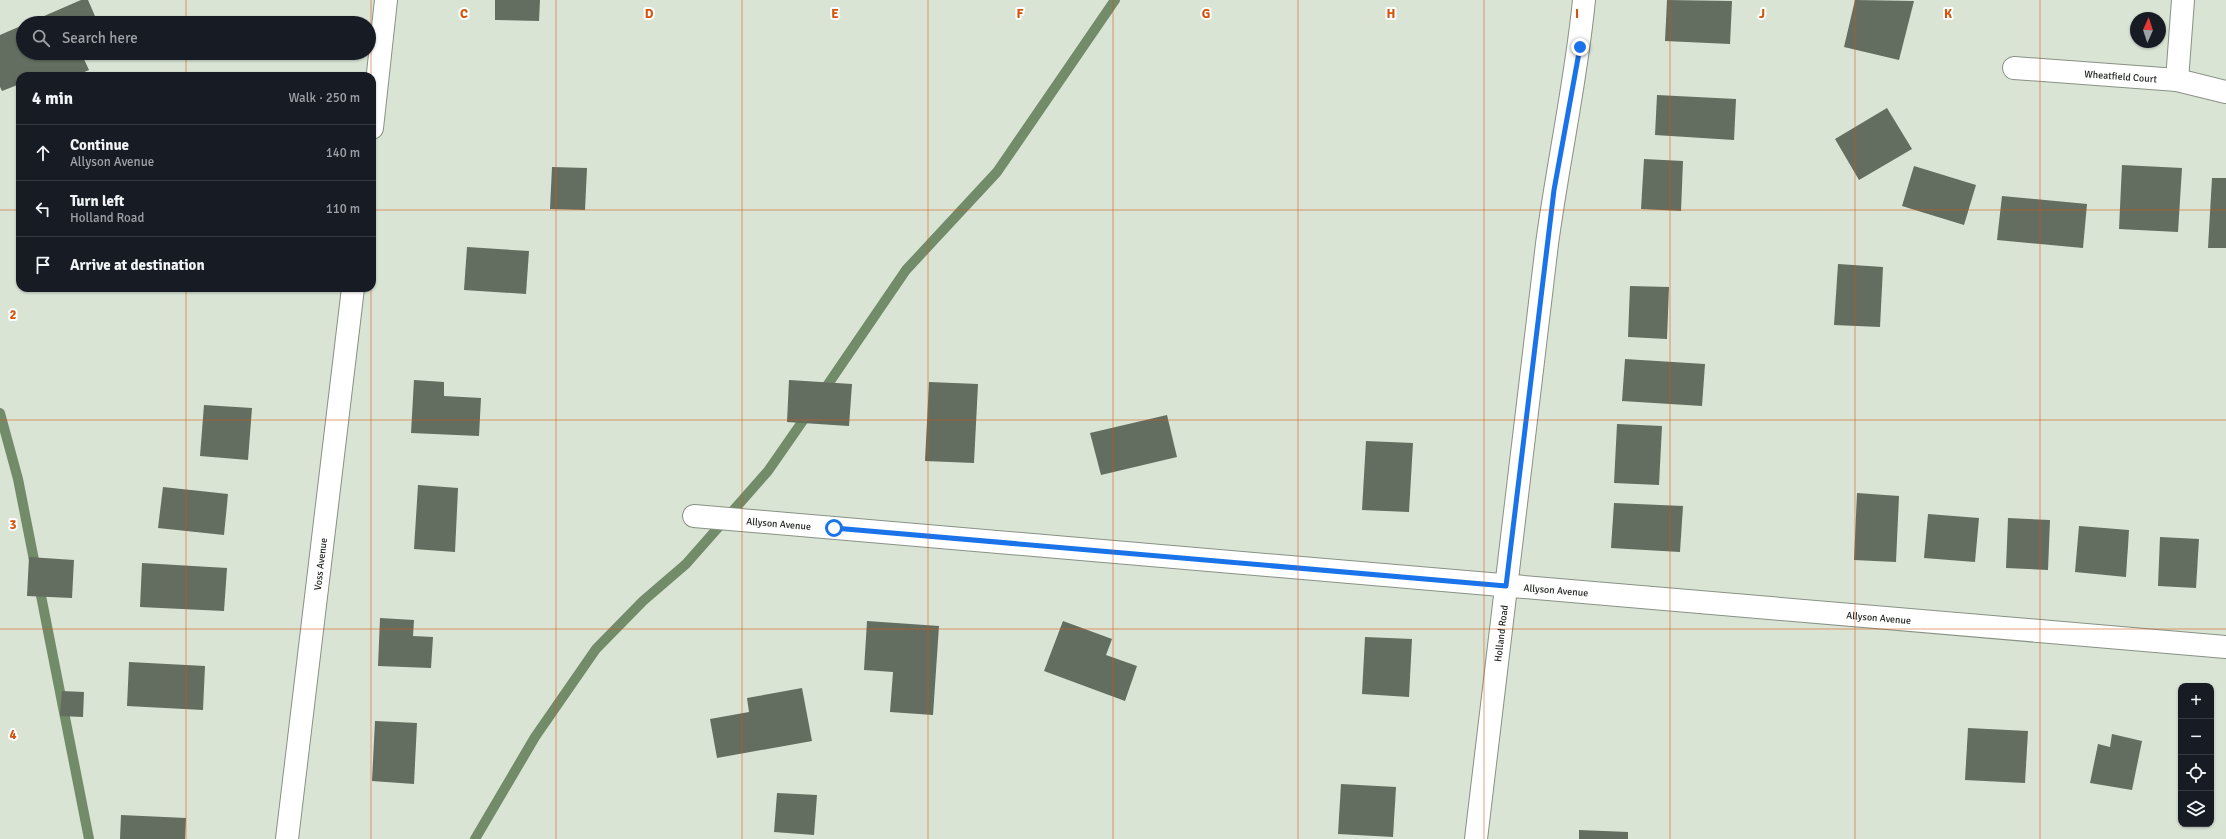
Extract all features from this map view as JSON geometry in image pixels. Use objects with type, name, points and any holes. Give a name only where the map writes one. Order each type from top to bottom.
[{"type":"street","points":[[376,91],[386,0]]},
{"type":"street","name":"Holland Road","points":[[1476,839],[1548,236],[1554,190],[1580,47],[1584,0]]},
{"type":"street","points":[[2177,80],[2183,0]]},
{"type":"street","name":"Wheatfield Court","points":[[2014,68],[2177,80],[2226,92]]},
{"type":"street","name":"Voss Avenue","points":[[287,839],[353,292]]},
{"type":"street","name":"Allyson Avenue","points":[[694,516],[2226,647]]},
{"type":"building","points":[[81,0],[88,0],[95,16],[44,16]]},
{"type":"building","points":[[495,0],[540,0],[539,21],[495,20]]},
{"type":"building","points":[[1667,0],[1732,1],[1730,44],[1665,41]]},
{"type":"building","points":[[1855,0],[1914,1],[1899,60],[1844,47]]},
{"type":"building","points":[[16,28],[16,60],[84,60],[89,70],[84,72],[16,72],[16,86],[2,91],[0,87],[0,35]]},
{"type":"building","points":[[1657,95],[1736,99],[1734,140],[1655,135]]},
{"type":"building","points":[[1887,108],[1912,149],[1859,180],[1835,139]]},
{"type":"building","points":[[1644,159],[1683,161],[1681,211],[1641,209]]},
{"type":"building","points":[[2122,165],[2182,168],[2178,232],[2119,229]]},
{"type":"building","points":[[1914,166],[1976,185],[1964,225],[1902,206]]},
{"type":"building","points":[[552,167],[587,168],[585,210],[550,209]]},
{"type":"building","points":[[2212,178],[2226,178],[2226,248],[2208,248]]},
{"type":"building","points":[[2002,196],[2087,204],[2083,248],[1997,240]]},
{"type":"building","points":[[467,247],[529,251],[526,294],[464,290]]},
{"type":"building","points":[[1838,264],[1883,267],[1880,327],[1834,325]]},
{"type":"building","points":[[1630,286],[1669,287],[1667,339],[1628,337]]},
{"type":"building","points":[[1625,359],[1705,364],[1702,406],[1622,401]]},
{"type":"building","points":[[414,380],[444,382],[444,396],[481,398],[479,436],[411,433]]},
{"type":"building","points":[[789,380],[852,384],[849,426],[787,422]]},
{"type":"building","points":[[929,382],[978,384],[974,463],[925,461]]},
{"type":"building","points":[[204,405],[252,408],[248,460],[200,456]]},
{"type":"building","points":[[1167,415],[1177,457],[1101,475],[1090,433]]},
{"type":"building","points":[[1617,424],[1662,426],[1659,485],[1614,483]]},
{"type":"building","points":[[1366,441],[1413,443],[1409,512],[1362,510]]},
{"type":"building","points":[[418,485],[458,488],[455,552],[414,549]]},
{"type":"building","points":[[163,487],[228,494],[224,535],[158,528]]},
{"type":"building","points":[[1857,493],[1899,496],[1896,562],[1854,560]]},
{"type":"building","points":[[1614,503],[1683,506],[1680,552],[1611,548]]},
{"type":"building","points":[[1928,514],[1979,518],[1975,562],[1924,558]]},
{"type":"building","points":[[2008,518],[2050,520],[2048,570],[2006,568]]},
{"type":"building","points":[[2079,526],[2129,530],[2126,577],[2075,572]]},
{"type":"building","points":[[2160,537],[2199,539],[2196,588],[2158,586]]},
{"type":"building","points":[[29,557],[74,560],[72,598],[27,596]]},
{"type":"building","points":[[142,563],[227,568],[224,611],[140,607]]},
{"type":"building","points":[[380,618],[414,620],[413,636],[433,637],[431,668],[378,666]]},
{"type":"building","points":[[867,621],[939,626],[933,715],[890,712],[893,672],[864,670]]},
{"type":"building","points":[[1063,621],[1112,639],[1106,655],[1137,666],[1125,701],[1044,671]]},
{"type":"building","points":[[1365,637],[1412,639],[1409,697],[1362,694]]},
{"type":"building","points":[[129,662],[205,666],[203,710],[127,706]]},
{"type":"building","points":[[802,688],[812,741],[717,758],[710,719],[749,712],[747,698]]},
{"type":"building","points":[[62,691],[84,692],[83,717],[60,716]]},
{"type":"building","points":[[375,721],[417,723],[414,784],[372,781]]},
{"type":"building","points":[[1968,728],[2028,731],[2025,783],[1965,780]]},
{"type":"building","points":[[2112,734],[2142,741],[2132,790],[2090,783],[2098,744],[2110,747]]},
{"type":"building","points":[[1341,784],[1396,787],[1393,837],[1338,834]]},
{"type":"building","points":[[777,793],[817,795],[814,835],[774,832]]},
{"type":"building","points":[[121,815],[186,818],[185,839],[120,839]]},
{"type":"building","points":[[1579,830],[1628,832],[1628,839],[1579,839]]},
{"type":"waterway","points":[[822,393],[906,270],[997,172],[1115,0]]},
{"type":"waterway","points":[[475,839],[535,737],[596,649],[643,601],[686,564],[768,471],[809,412]]},
{"type":"waterway","points":[[0,413],[18,479],[89,839]]},
{"type":"route","points":[[834,528],[1506,586],[1554,190],[1580,47]]}]
